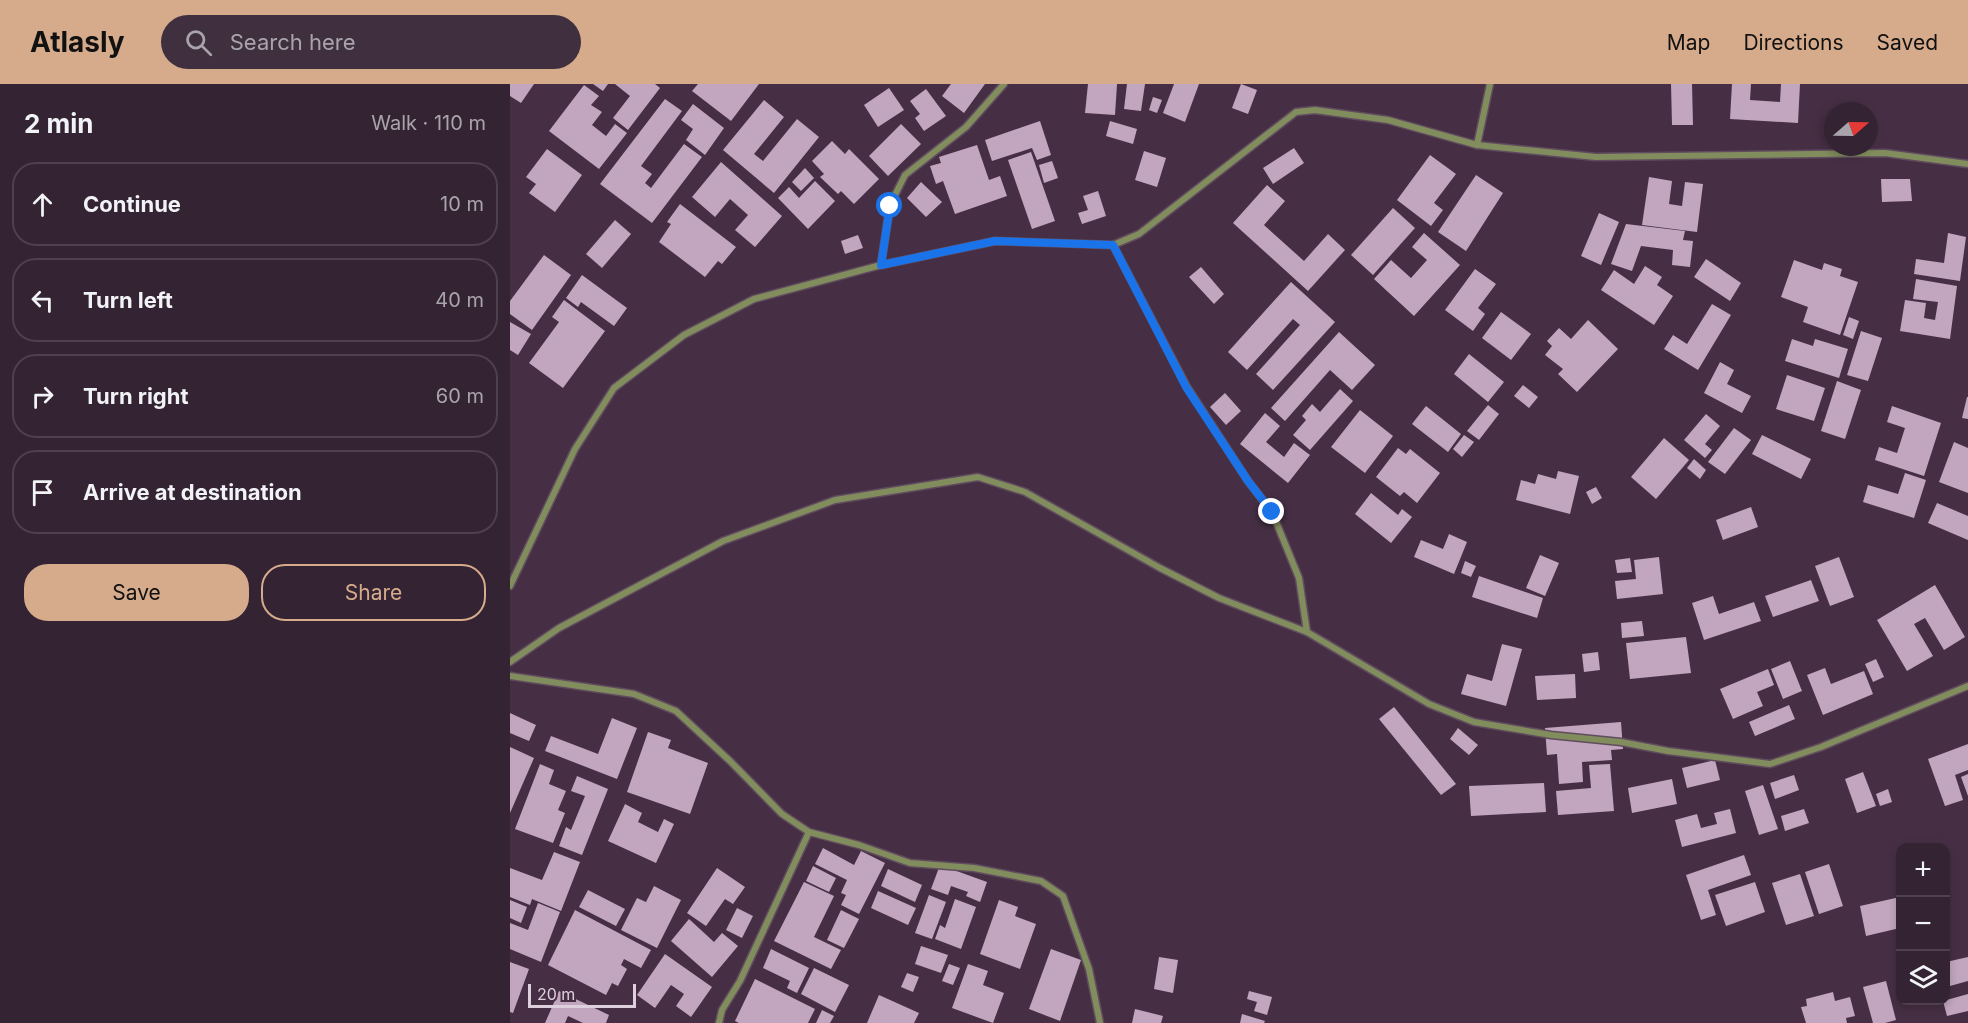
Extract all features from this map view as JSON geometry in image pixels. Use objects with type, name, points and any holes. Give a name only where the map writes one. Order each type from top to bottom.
[{"type":"street","points":[[881,265],[890,206],[905,175],[966,127],[1004,84]]},
{"type":"street","points":[[1476,145],[1490,84]]},
{"type":"street","points":[[510,586],[575,449],[614,388],[684,335],[754,299],[881,265],[995,241],[1113,245],[1139,234],[1296,112],[1315,110],[1389,120],[1476,145],[1596,157],[1885,153],[1968,164]]},
{"type":"street","points":[[1113,245],[1186,387],[1248,481],[1272,512],[1299,578],[1307,632]]},
{"type":"street","points":[[510,662],[559,628],[723,541],[836,500],[978,477],[1024,492],[1160,568],[1219,598],[1307,632],[1429,704],[1474,723],[1770,764],[1821,747],[1968,686]]},
{"type":"street","points":[[510,676],[634,694],[676,711],[782,814],[809,832],[910,862],[974,868],[1041,881],[1063,896],[1089,969],[1100,1023]]},
{"type":"street","points":[[719,1023],[722,1010],[740,981],[809,832]]},
{"type":"building","points":[[510,84],[534,84],[521,103],[510,96]]},
{"type":"building","points":[[593,84],[608,84],[603,91]]},
{"type":"building","points":[[615,84],[655,84],[660,88],[628,130],[613,118],[630,96]]},
{"type":"building","points":[[698,84],[759,84],[731,121],[692,91]]},
{"type":"building","points":[[951,84],[985,84],[964,113],[942,96]]},
{"type":"building","points":[[1088,84],[1117,84],[1115,115],[1085,113]]},
{"type":"building","points":[[1127,84],[1145,84],[1141,111],[1124,109]]},
{"type":"building","points":[[1174,84],[1199,84],[1185,122],[1163,113]]},
{"type":"building","points":[[1241,84],[1257,90],[1248,114],[1232,108]]},
{"type":"building","points":[[1671,84],[1692,84],[1693,125],[1672,125]]},
{"type":"building","points":[[1732,84],[1751,84],[1750,100],[1780,102],[1781,84],[1800,84],[1798,123],[1730,119]]},
{"type":"building","points":[[584,85],[599,96],[591,105],[602,112],[592,125],[606,136],[615,124],[627,133],[599,169],[549,131]]},
{"type":"building","points":[[889,88],[904,110],[878,127],[864,105]]},
{"type":"building","points":[[926,89],[946,116],[924,131],[915,118],[920,114],[910,101]]},
{"type":"building","points":[[1153,97],[1162,100],[1157,113],[1149,110]]},
{"type":"building","points":[[665,99],[682,111],[641,166],[652,174],[645,183],[651,188],[684,144],[702,157],[652,223],[600,184]]},
{"type":"building","points":[[764,100],[784,117],[754,154],[763,161],[797,119],[819,137],[774,193],[723,150]]},
{"type":"building","points":[[693,104],[724,128],[705,155],[686,140],[693,129],[681,120]]},
{"type":"building","points":[[1040,121],[1051,155],[1037,160],[1032,148],[992,161],[985,140]]},
{"type":"building","points":[[1110,121],[1137,129],[1133,144],[1106,136]]},
{"type":"building","points":[[901,124],[921,144],[888,176],[869,156]]},
{"type":"building","points":[[832,141],[845,154],[849,149],[879,179],[854,204],[841,191],[838,194],[820,177],[824,174],[812,161]]},
{"type":"building","points":[[977,145],[989,180],[1000,176],[1007,196],[955,214],[943,181],[936,184],[930,166],[941,163],[939,157]]},
{"type":"building","points":[[1294,148],[1304,163],[1273,184],[1263,168]]},
{"type":"building","points":[[547,149],[582,175],[555,212],[529,193],[536,184],[526,177]]},
{"type":"building","points":[[1144,151],[1166,158],[1157,187],[1135,180]]},
{"type":"building","points":[[1031,152],[1055,221],[1032,229],[1008,160]]},
{"type":"building","points":[[1430,155],[1456,174],[1434,203],[1443,210],[1431,226],[1397,200]]},
{"type":"building","points":[[1052,161],[1058,178],[1044,183],[1039,165]]},
{"type":"building","points":[[721,162],[782,216],[755,247],[735,230],[748,215],[730,199],[715,217],[692,197]]},
{"type":"building","points":[[805,168],[814,178],[801,191],[792,182]]},
{"type":"building","points":[[1476,175],[1503,193],[1466,251],[1438,232]]},
{"type":"building","points":[[1649,177],[1672,181],[1669,204],[1682,206],[1685,182],[1703,184],[1697,232],[1642,225]]},
{"type":"building","points":[[1881,179],[1910,179],[1912,201],[1882,202]]},
{"type":"building","points":[[815,181],[835,201],[808,229],[778,198],[789,187],[799,198]]},
{"type":"building","points":[[921,182],[942,202],[926,217],[907,198]]},
{"type":"building","points":[[1267,185],[1285,201],[1264,225],[1304,261],[1328,234],[1345,250],[1308,291],[1233,223]]},
{"type":"building","points":[[1098,191],[1106,216],[1082,224],[1078,213],[1088,210],[1083,196]]},
{"type":"building","points":[[680,204],[736,247],[722,264],[718,261],[705,277],[659,242],[671,224],[667,222]]},
{"type":"building","points":[[1393,208],[1415,228],[1373,275],[1351,255]]},
{"type":"building","points":[[1599,213],[1619,222],[1601,265],[1581,256]]},
{"type":"building","points":[[615,220],[631,234],[602,268],[586,254]]},
{"type":"building","points":[[1626,224],[1685,231],[1683,240],[1693,241],[1690,267],[1672,265],[1673,250],[1641,246],[1632,271],[1611,264]]},
{"type":"building","points":[[1424,233],[1460,265],[1414,316],[1374,279],[1391,260],[1411,278],[1427,260],[1412,247]]},
{"type":"building","points":[[1948,233],[1966,237],[1960,281],[1914,274],[1916,259],[1944,263]]},
{"type":"building","points":[[858,235],[863,248],[845,254],[841,241]]},
{"type":"building","points":[[544,255],[571,275],[532,330],[510,314],[510,301]]},
{"type":"building","points":[[1706,259],[1741,283],[1730,301],[1694,277]]},
{"type":"building","points":[[1794,260],[1822,270],[1824,263],[1842,269],[1840,276],[1858,282],[1840,335],[1803,322],[1808,307],[1781,297]]},
{"type":"building","points":[[1645,266],[1662,277],[1657,285],[1673,296],[1654,325],[1601,290],[1614,270],[1634,284]]},
{"type":"building","points":[[1201,267],[1224,294],[1214,304],[1189,277]]},
{"type":"building","points":[[1475,269],[1496,284],[1478,308],[1485,314],[1473,331],[1445,310]]},
{"type":"building","points":[[582,275],[627,308],[614,326],[581,302],[578,307],[566,298]]},
{"type":"building","points":[[1916,279],[1957,286],[1950,339],[1900,331],[1905,300],[1926,303],[1924,318],[1935,320],[1938,302],[1913,299]]},
{"type":"building","points":[[1291,282],[1335,322],[1273,390],[1256,374],[1300,325],[1293,319],[1247,370],[1228,352]]},
{"type":"building","points":[[564,300],[605,331],[563,388],[529,363],[559,322],[552,317]]},
{"type":"building","points":[[1712,304],[1731,315],[1698,370],[1664,349],[1673,335],[1687,344]]},
{"type":"building","points":[[1501,312],[1531,334],[1511,360],[1482,338]]},
{"type":"building","points":[[1849,317],[1859,321],[1853,339],[1843,335]]},
{"type":"building","points":[[1588,320],[1618,349],[1577,392],[1558,374],[1563,369],[1545,355],[1552,346],[1547,341],[1559,328],[1571,339]]},
{"type":"building","points":[[510,322],[531,334],[518,355],[510,350]]},
{"type":"building","points":[[1861,331],[1882,338],[1868,381],[1847,375]]},
{"type":"building","points":[[1339,332],[1375,365],[1352,390],[1330,370],[1285,421],[1271,408]]},
{"type":"building","points":[[1792,339],[1813,346],[1815,339],[1848,349],[1839,378],[1785,361]]},
{"type":"building","points":[[1469,354],[1504,382],[1488,402],[1454,374]]},
{"type":"building","points":[[1720,362],[1734,370],[1727,384],[1751,396],[1742,413],[1704,393]]},
{"type":"building","points":[[1787,375],[1825,388],[1814,421],[1776,409]]},
{"type":"building","points":[[1837,381],[1861,390],[1845,439],[1821,431]]},
{"type":"building","points":[[1523,385],[1538,397],[1529,408],[1514,396]]},
{"type":"building","points":[[1340,389],[1353,401],[1310,450],[1293,435],[1306,420],[1302,416],[1312,404],[1320,412]]},
{"type":"building","points":[[1225,393],[1241,411],[1226,425],[1210,407]]},
{"type":"building","points":[[1968,397],[1968,419],[1962,418]]},
{"type":"building","points":[[1488,405],[1499,414],[1479,440],[1467,431]]},
{"type":"building","points":[[1426,406],[1461,434],[1448,452],[1412,424]]},
{"type":"building","points":[[1892,406],[1941,423],[1924,476],[1875,460],[1879,447],[1897,453],[1905,428],[1887,422]]},
{"type":"building","points":[[1360,410],[1393,436],[1365,473],[1331,447]]},
{"type":"building","points":[[1265,413],[1280,426],[1266,442],[1284,457],[1294,443],[1310,455],[1288,483],[1240,444]]},
{"type":"building","points":[[1706,414],[1720,426],[1705,444],[1712,450],[1705,458],[1684,440]]},
{"type":"building","points":[[1734,428],[1751,440],[1725,474],[1708,462]]},
{"type":"building","points":[[1464,435],[1474,442],[1462,457],[1453,449]]},
{"type":"building","points":[[1762,435],[1811,459],[1801,479],[1752,454]]},
{"type":"building","points":[[1664,438],[1689,460],[1656,499],[1631,477]]},
{"type":"building","points":[[1954,442],[1968,448],[1968,493],[1939,482]]},
{"type":"building","points":[[1398,448],[1406,454],[1410,449],[1440,473],[1417,503],[1404,492],[1400,496],[1376,477]]},
{"type":"building","points":[[1694,459],[1706,470],[1700,479],[1687,468]]},
{"type":"building","points":[[1558,471],[1579,476],[1570,514],[1516,500],[1521,480],[1535,484],[1538,474],[1556,479]]},
{"type":"building","points":[[1905,473],[1926,480],[1914,518],[1863,502],[1868,485],[1898,494]]},
{"type":"building","points":[[1596,487],[1602,498],[1592,504],[1586,492]]},
{"type":"building","points":[[1371,493],[1398,515],[1402,509],[1412,517],[1391,543],[1355,514]]},
{"type":"building","points":[[1937,503],[1968,516],[1968,540],[1928,523]]},
{"type":"building","points":[[1751,507],[1758,527],[1723,540],[1716,520]]},
{"type":"building","points":[[1449,534],[1467,542],[1454,574],[1414,557],[1421,540],[1443,549]]},
{"type":"building","points":[[1540,555],[1559,563],[1545,596],[1526,588]]},
{"type":"building","points":[[1659,557],[1663,594],[1617,599],[1615,581],[1636,579],[1634,560]]},
{"type":"building","points":[[1839,557],[1854,597],[1830,606],[1815,566]]},
{"type":"building","points":[[1630,558],[1632,572],[1617,573],[1615,560]]},
{"type":"building","points":[[1465,561],[1476,566],[1471,577],[1461,573]]},
{"type":"building","points":[[1479,576],[1543,598],[1537,618],[1472,597]]},
{"type":"building","points":[[1811,580],[1819,601],[1773,617],[1765,596]]},
{"type":"building","points":[[1935,585],[1965,637],[1944,650],[1925,618],[1914,624],[1933,656],[1907,671],[1877,620]]},
{"type":"building","points":[[1713,596],[1719,614],[1754,602],[1761,621],[1704,640],[1692,603]]},
{"type":"building","points":[[1642,621],[1644,636],[1622,638],[1621,623]]},
{"type":"building","points":[[1686,637],[1691,673],[1630,679],[1626,643]]},
{"type":"building","points":[[1502,644],[1522,649],[1506,706],[1461,694],[1467,674],[1492,681]]},
{"type":"building","points":[[1598,652],[1600,670],[1584,672],[1582,654]]},
{"type":"building","points":[[1876,659],[1884,677],[1873,682],[1865,664]]},
{"type":"building","points":[[1790,661],[1802,691],[1783,699],[1771,669]]},
{"type":"building","points":[[1825,668],[1831,684],[1864,671],[1873,694],[1823,715],[1807,675]]},
{"type":"building","points":[[1768,669],[1774,685],[1757,692],[1763,706],[1733,719],[1720,689]]},
{"type":"building","points":[[1575,674],[1576,698],[1537,700],[1535,676]]},
{"type":"building","points":[[1789,705],[1795,719],[1755,736],[1749,722]]},
{"type":"building","points":[[1394,707],[1456,784],[1441,795],[1379,719]]},
{"type":"building","points":[[510,713],[536,725],[529,741],[510,733]]},
{"type":"building","points":[[612,718],[637,728],[617,779],[545,751],[551,736],[598,754]]},
{"type":"building","points":[[1621,722],[1623,749],[1611,750],[1612,760],[1582,762],[1583,782],[1559,784],[1557,754],[1547,755],[1545,728]]},
{"type":"building","points":[[1458,728],[1478,745],[1469,755],[1450,739]]},
{"type":"building","points":[[648,732],[671,740],[668,748],[708,763],[690,814],[627,792]]},
{"type":"building","points":[[1968,744],[1968,770],[1955,775],[1963,800],[1945,806],[1928,759]]},
{"type":"building","points":[[510,747],[534,758],[510,813]]},
{"type":"building","points":[[1715,760],[1720,780],[1687,788],[1682,768]]},
{"type":"building","points":[[540,764],[554,770],[549,784],[566,791],[558,810],[565,813],[553,843],[515,829]]},
{"type":"building","points":[[1610,764],[1614,811],[1558,815],[1556,791],[1591,788],[1589,765]]},
{"type":"building","points":[[1863,772],[1876,806],[1857,813],[1845,779]]},
{"type":"building","points":[[1968,774],[1968,796],[1961,777]]},
{"type":"building","points":[[1794,775],[1799,790],[1775,799],[1770,783]]},
{"type":"building","points":[[577,776],[608,789],[582,855],[559,846],[566,827],[571,830],[585,796],[571,791]]},
{"type":"building","points":[[1672,779],[1677,804],[1632,813],[1628,788]]},
{"type":"building","points":[[1544,783],[1546,812],[1471,816],[1469,786]]},
{"type":"building","points":[[1763,785],[1778,829],[1759,835],[1745,791]]},
{"type":"building","points":[[1888,789],[1892,802],[1880,806],[1876,794]]},
{"type":"building","points":[[625,804],[642,813],[638,822],[658,832],[664,819],[674,824],[656,863],[608,841]]},
{"type":"building","points":[[1730,809],[1736,833],[1682,847],[1675,820],[1697,814],[1701,828],[1717,824],[1714,813]]},
{"type":"building","points":[[1804,809],[1809,823],[1785,831],[1781,816]]},
{"type":"building","points":[[823,848],[854,865],[861,851],[885,863],[859,914],[841,905],[846,895],[841,893],[847,880],[815,864]]},
{"type":"building","points":[[554,852],[580,862],[561,911],[532,899],[530,905],[510,897],[510,868],[542,880]]},
{"type":"building","points":[[1744,855],[1751,875],[1708,890],[1716,915],[1701,920],[1686,875]]},
{"type":"building","points":[[1829,864],[1843,906],[1819,914],[1805,872]]},
{"type":"building","points":[[940,865],[987,882],[980,902],[966,896],[968,892],[951,886],[948,895],[931,889]]},
{"type":"building","points":[[813,866],[836,878],[829,892],[806,881]]},
{"type":"building","points":[[717,868],[745,887],[733,904],[725,899],[706,926],[687,913]]},
{"type":"building","points":[[888,869],[922,885],[915,902],[881,886]]},
{"type":"building","points":[[1800,874],[1814,916],[1786,925],[1772,883]]},
{"type":"building","points":[[804,882],[834,896],[814,937],[841,950],[831,969],[774,941]]},
{"type":"building","points":[[1755,882],[1765,912],[1726,926],[1715,895]]},
{"type":"building","points":[[654,886],[681,900],[657,948],[621,930],[637,898],[646,902]]},
{"type":"building","points":[[588,890],[625,909],[616,926],[579,907]]},
{"type":"building","points":[[878,891],[916,908],[908,925],[871,908]]},
{"type":"building","points":[[929,895],[946,902],[932,939],[915,933]]},
{"type":"building","points":[[1896,898],[1896,929],[1866,936],[1860,906]]},
{"type":"building","points":[[955,899],[976,907],[961,949],[935,939],[940,925],[945,928]]},
{"type":"building","points":[[510,900],[527,907],[521,923],[510,918]]},
{"type":"building","points":[[999,900],[1018,907],[1015,916],[1036,924],[1020,969],[980,954]]},
{"type":"building","points":[[538,903],[560,912],[541,962],[510,949],[510,923],[528,930]]},
{"type":"building","points":[[737,908],[753,916],[742,938],[726,930]]},
{"type":"building","points":[[575,910],[651,950],[641,968],[624,959],[621,965],[627,969],[618,986],[612,983],[606,995],[548,965]]},
{"type":"building","points":[[841,910],[859,919],[844,948],[827,940]]},
{"type":"building","points":[[689,919],[714,942],[722,933],[738,946],[712,977],[671,941]]},
{"type":"building","points":[[921,946],[948,955],[941,973],[915,964]]},
{"type":"building","points":[[771,949],[809,968],[797,993],[787,988],[790,981],[763,968]]},
{"type":"building","points":[[1051,949],[1081,960],[1060,1021],[1029,1009]]},
{"type":"building","points":[[665,954],[712,987],[691,1017],[676,1006],[684,994],[671,985],[655,1008],[637,995]]},
{"type":"building","points":[[1159,957],[1178,960],[1173,993],[1154,989]]},
{"type":"building","points":[[1968,957],[1968,981],[1950,986],[1950,961]]},
{"type":"building","points":[[510,962],[529,969],[513,1013],[510,1012]]},
{"type":"building","points":[[949,964],[960,968],[953,985],[942,981]]},
{"type":"building","points":[[968,964],[988,971],[983,985],[1004,993],[993,1023],[952,1008]]},
{"type":"building","points":[[814,968],[849,985],[835,1012],[801,994]]},
{"type":"building","points":[[907,973],[919,977],[913,992],[901,987]]},
{"type":"building","points":[[755,979],[815,1009],[808,1023],[739,1023],[735,1021]]},
{"type":"building","points":[[1886,981],[1896,1020],[1873,1023],[1863,987]]},
{"type":"building","points":[[559,991],[609,1015],[606,1023],[583,1023],[568,1016],[565,1023],[545,1023]]},
{"type":"building","points":[[1249,991],[1272,997],[1267,1015],[1254,1011],[1257,1002],[1247,999]]},
{"type":"building","points":[[1833,992],[1835,1001],[1850,997],[1855,1016],[1846,1018],[1847,1023],[1806,1023],[1801,1007],[1807,1006],[1806,999]]},
{"type":"building","points":[[1968,994],[1968,1011],[1947,1016],[1944,1005],[1950,1005],[1950,999]]},
{"type":"building","points":[[879,995],[919,1013],[914,1023],[867,1023]]},
{"type":"building","points":[[1135,1009],[1163,1016],[1161,1023],[1132,1023]]},
{"type":"building","points":[[822,1010],[834,1016],[830,1023],[816,1023]]},
{"type":"building","points":[[1242,1014],[1265,1021],[1264,1023],[1240,1023]]},
{"type":"route","points":[[890,206],[881,265],[995,241],[1113,245],[1186,387],[1248,481],[1272,512]]}]
